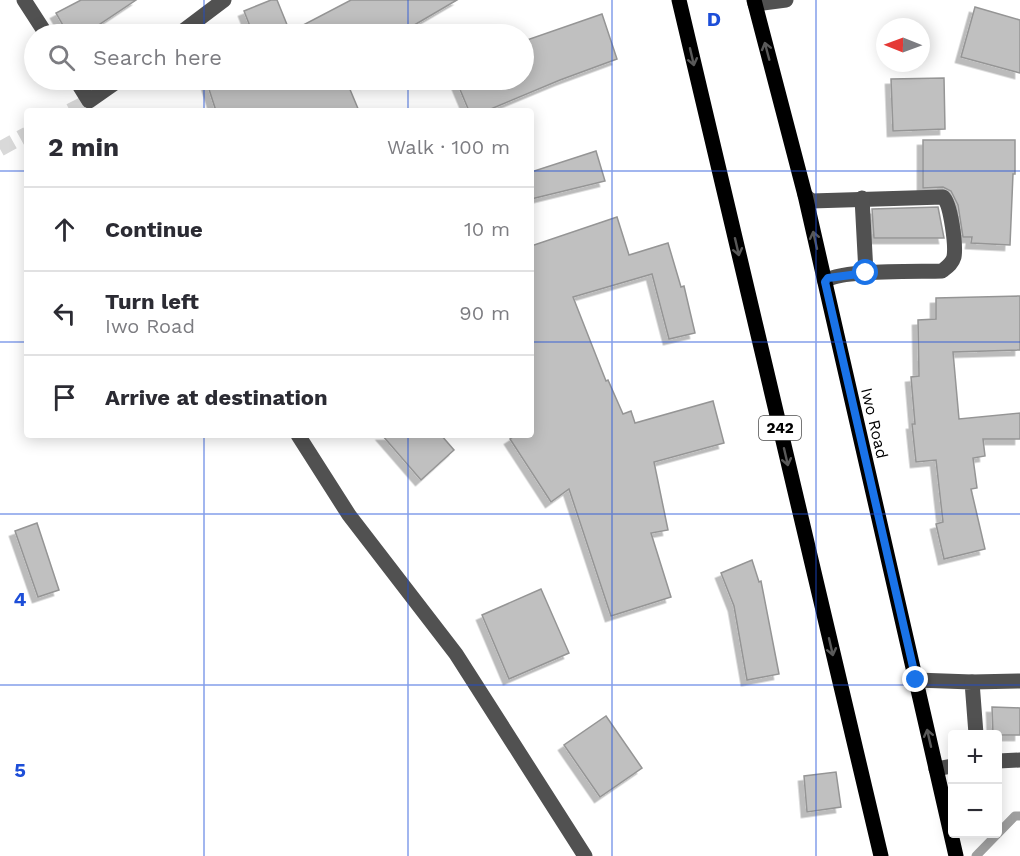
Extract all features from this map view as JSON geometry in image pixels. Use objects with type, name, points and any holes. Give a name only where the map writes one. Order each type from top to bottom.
[{"type":"main road","name":"242","points":[[679,0],[880,856]]},
{"type":"main road","name":"Iwo Road","points":[[754,2],[805,195],[956,856]]},
{"type":"street","points":[[24,0],[40,24]]},
{"type":"street","points":[[192,24],[224,0]]},
{"type":"street","points":[[754,2],[786,0]]},
{"type":"street","points":[[83,90],[93,106],[109,90]]},
{"type":"street","points":[[805,195],[811,201],[944,197],[950,207],[954,257],[950,266],[942,271],[866,273],[828,278],[825,282]]},
{"type":"street","points":[[862,198],[866,273]]},
{"type":"street","points":[[300,438],[349,516],[456,654],[585,856]]},
{"type":"street","points":[[916,680],[1020,681]]},
{"type":"street","points":[[972,682],[976,730]]},
{"type":"street","points":[[1002,761],[1020,760]]},
{"type":"street","points":[[936,769],[948,767]]},
{"type":"building","points":[[81,0],[136,0],[100,24],[62,24],[56,13]]},
{"type":"building","points":[[271,0],[277,0],[287,24],[249,24],[244,11]]},
{"type":"building","points":[[351,0],[457,0],[416,24],[305,24]]},
{"type":"building","points":[[975,7],[1020,20],[1020,73],[961,57]]},
{"type":"building","points":[[602,14],[617,59],[493,108],[468,108],[460,90],[534,90],[534,38]]},
{"type":"building","points":[[944,78],[945,129],[893,131],[891,79]]},
{"type":"building","points":[[209,90],[350,90],[358,108],[215,108]]},
{"type":"building","points":[[923,140],[1015,140],[1010,245],[971,243],[972,237],[963,237],[958,205],[951,191],[943,187],[923,188]]},
{"type":"building","points":[[596,151],[605,181],[534,198],[534,171]]},
{"type":"building","points":[[938,207],[944,238],[874,238],[872,209]]},
{"type":"building","points":[[617,217],[629,255],[668,243],[681,287],[684,286],[695,333],[669,339],[652,274],[573,297],[606,381],[608,380],[623,414],[631,411],[635,423],[713,401],[724,443],[654,462],[668,530],[651,533],[671,597],[611,616],[569,489],[551,502],[510,439],[534,438],[534,245]]},
{"type":"building","points":[[1020,296],[1020,350],[953,352],[959,419],[1020,413],[1020,439],[983,439],[985,456],[973,458],[977,488],[971,489],[985,549],[944,559],[936,524],[943,522],[936,460],[916,462],[911,377],[919,376],[918,320],[936,319],[936,298]]},
{"type":"building","points":[[385,438],[444,438],[454,450],[421,480]]},
{"type":"building","points":[[37,523],[59,590],[38,597],[15,531]]},
{"type":"building","points":[[752,560],[759,582],[761,581],[779,674],[747,680],[734,606],[721,573]]},
{"type":"building","points":[[541,589],[569,653],[509,679],[482,615]]},
{"type":"building","points":[[992,707],[1020,708],[1020,735],[1002,735],[1002,730],[993,730]]},
{"type":"building","points":[[606,716],[642,768],[600,797],[564,745]]},
{"type":"building","points":[[836,772],[841,807],[807,812],[804,776]]},
{"type":"waterway","points":[[976,856],[1015,816],[1020,816]]},
{"type":"tunnel","points":[[76,108],[89,101]]},
{"type":"tunnel","points":[[0,149],[24,136]]},
{"type":"route","points":[[866,273],[845,274],[828,278],[825,282],[916,680]]}]
